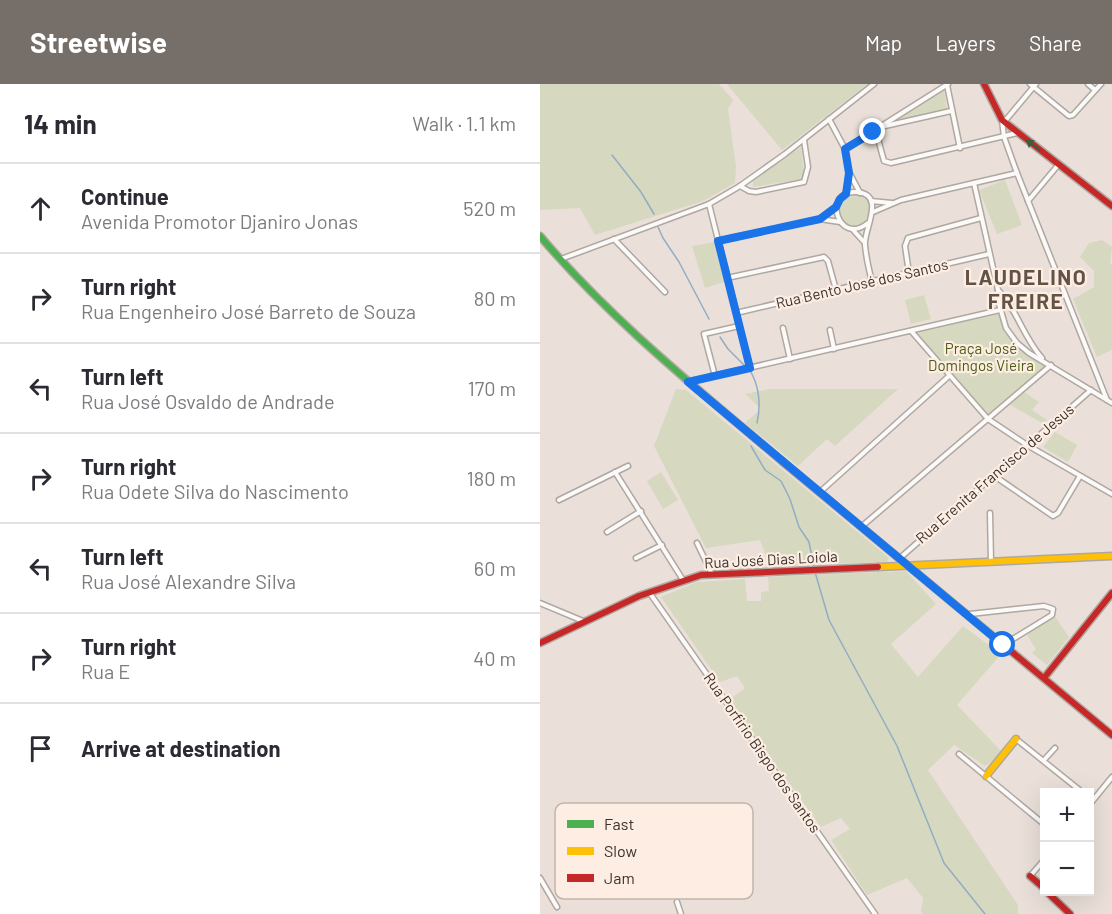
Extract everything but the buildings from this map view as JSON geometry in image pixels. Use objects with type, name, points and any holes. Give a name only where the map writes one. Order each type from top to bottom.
[{"type":"main road","points":[[984,84],[1003,121],[1112,207]]},
{"type":"main road","points":[[541,238],[601,303],[688,382],[818,493],[1112,735]]},
{"type":"main road","name":"Rua José Dias Loiola","points":[[540,643],[649,592],[683,580],[712,575],[1112,556]]},
{"type":"main road","points":[[1044,678],[1112,593]]},
{"type":"main road","points":[[986,776],[1016,738]]},
{"type":"main road","points":[[1030,876],[1040,885]]},
{"type":"main road","points":[[1052,896],[1070,914]]},
{"type":"street","points":[[561,259],[709,204],[740,186],[804,140],[874,84]]},
{"type":"street","points":[[845,149],[947,84],[960,148]]},
{"type":"street","points":[[1088,84],[1095,90]]},
{"type":"street","points":[[1101,84],[1073,115],[1065,115],[1034,85],[1003,121],[1004,136],[1017,173],[1107,400]]},
{"type":"street","points":[[882,127],[951,111]]},
{"type":"street","points":[[830,119],[845,149],[849,173],[846,194]]},
{"type":"street","points":[[873,132],[878,139],[884,161],[888,162],[960,148],[1017,133]]},
{"type":"street","points":[[740,186],[756,192],[804,182],[808,167],[804,140]]},
{"type":"street","points":[[1028,202],[1059,164]]},
{"type":"street","points":[[849,173],[860,193],[871,201],[893,203]]},
{"type":"street","points":[[873,212],[893,203],[1017,173]]},
{"type":"street","points":[[975,183],[998,290],[1000,310],[1006,328],[1024,349],[1112,403]]},
{"type":"street","points":[[820,219],[836,207],[846,194],[860,193]]},
{"type":"street","points":[[871,201],[873,212],[864,243],[872,282]]},
{"type":"street","points":[[709,204],[750,368]]},
{"type":"street","points":[[836,207],[840,222]]},
{"type":"street","points":[[718,241],[820,219],[840,222],[853,229],[864,243]]},
{"type":"street","points":[[909,273],[905,246],[908,238],[981,219]]},
{"type":"street","points":[[853,229],[864,227],[868,223]]},
{"type":"street","points":[[614,239],[665,292]]},
{"type":"street","name":"Rua Bento José dos Santos","points":[[736,313],[989,254]]},
{"type":"street","points":[[727,278],[824,257],[828,261],[836,290]]},
{"type":"street","points":[[998,290],[1005,297],[1031,344],[1049,364]]},
{"type":"street","points":[[998,299],[1005,297]]},
{"type":"street","points":[[688,382],[1000,310]]},
{"type":"street","points":[[715,376],[704,334],[739,326]]},
{"type":"street","points":[[783,328],[790,359]]},
{"type":"street","points":[[830,330],[834,348]]},
{"type":"street","points":[[912,332],[988,419],[1027,445],[1112,494]]},
{"type":"street","points":[[861,527],[1049,364]]},
{"type":"street","points":[[818,493],[949,376]]},
{"type":"street","name":"Rua Erenita Francisco de Jesus","points":[[899,559],[1091,390]]},
{"type":"street","points":[[559,500],[628,466]]},
{"type":"street","points":[[615,472],[683,580]]},
{"type":"street","points":[[992,475],[1053,516],[1058,513],[1080,476]]},
{"type":"street","points":[[607,532],[641,511]]},
{"type":"street","points":[[990,513],[991,563]]},
{"type":"street","points":[[697,543],[712,575]]},
{"type":"street","points":[[636,558],[662,545]]},
{"type":"street","name":"Rua Porfirio Bispo dos Santos","points":[[649,592],[875,914]]},
{"type":"street","points":[[540,603],[583,621]]},
{"type":"street","points":[[966,615],[1044,606],[1053,609],[1052,615],[1003,645]]},
{"type":"street","points":[[1016,738],[1077,788]]},
{"type":"street","points":[[1044,760],[1055,748]]},
{"type":"street","points":[[959,754],[1040,822]]},
{"type":"street","points":[[1094,797],[1112,777]]},
{"type":"street","points":[[1030,876],[1040,864]]},
{"type":"street","points":[[540,878],[557,907]]},
{"type":"street","points":[[677,902],[681,914]]},
{"type":"green space","points":[[540,84],[719,84],[733,100],[728,109],[736,166],[735,183],[703,201],[595,235],[580,208],[540,210]]},
{"type":"green space","points":[[727,84],[868,84],[782,150]]},
{"type":"green space","points":[[944,90],[947,109],[895,122]]},
{"type":"green space","points":[[801,147],[804,174],[802,179],[753,187],[753,180]]},
{"type":"green space","points":[[1005,180],[1022,225],[997,234],[979,190]]},
{"type":"green space","points":[[855,195],[866,200],[871,211],[866,222],[855,227],[844,222],[839,211],[844,200]]},
{"type":"green space","points":[[1102,240],[1112,247],[1110,263],[1112,265],[1112,350],[1097,357],[1073,299],[1094,287],[1094,271],[1080,257],[1089,243]]},
{"type":"green space","points":[[715,242],[724,282],[705,288],[692,246]]},
{"type":"green space","points":[[924,295],[931,319],[911,324],[905,300]]},
{"type":"green space","name":"Praça José Domingos Vieira","points":[[1000,314],[1012,340],[1031,355],[1049,364],[988,416],[916,333]]},
{"type":"green space","points":[[676,389],[686,390],[889,558],[887,562],[770,566],[760,540],[706,548],[654,446]]},
{"type":"green space","points":[[770,389],[898,389],[835,446],[827,439],[798,466],[745,423],[761,409],[745,394]]},
{"type":"green space","points":[[1024,392],[1039,402],[1032,410],[1047,420],[1044,424],[1010,405]]},
{"type":"green space","points":[[1055,432],[1077,445],[1068,462],[1043,447]]},
{"type":"green space","points":[[661,472],[678,500],[663,509],[647,481]]},
{"type":"green space","points":[[906,571],[936,604],[891,644],[918,677],[963,626],[1001,654],[957,705],[1001,751],[996,759],[985,766],[954,745],[928,770],[1018,905],[1018,914],[923,914],[921,912],[923,898],[907,878],[867,895],[831,840],[850,829],[841,818],[821,827],[729,700],[745,688],[737,676],[720,682],[661,597],[697,582],[745,579],[747,601],[761,601],[761,592],[769,591],[768,577]]},
{"type":"green space","points":[[1054,615],[1069,637],[1047,665],[1032,653],[1036,649],[1027,635]]},
{"type":"waterway","points":[[612,155],[641,192],[654,214]]},
{"type":"waterway","points":[[658,227],[709,319]]},
{"type":"waterway","points":[[720,337],[744,365]]},
{"type":"waterway","points":[[751,372],[759,397],[757,423]]},
{"type":"waterway","points":[[751,446],[765,470],[781,481],[790,499],[799,527],[809,542],[814,567]]},
{"type":"waterway","points":[[815,572],[829,620],[897,746],[944,863],[985,914]]},
{"type":"traffic: fast","points":[[540,236],[626,326],[783,462]]},
{"type":"traffic: slow","points":[[878,567],[1112,556]]},
{"type":"traffic: slow","points":[[986,776],[1016,739]]},
{"type":"traffic: jam","points":[[984,84],[1002,120],[1112,206]]},
{"type":"traffic: jam","points":[[783,462],[1112,735]]},
{"type":"traffic: jam","points":[[540,643],[639,596],[701,575],[878,567]]},
{"type":"traffic: jam","points":[[1044,678],[1112,593]]},
{"type":"traffic: jam","points":[[1030,876],[1040,885]]},
{"type":"traffic: jam","points":[[1051,896],[1070,914]]},
{"type":"district","name":"LAUDELINO FREIRE","points":[[1026,290]]},
{"type":"route","points":[[873,132],[845,149],[849,173],[846,194],[836,207],[820,219],[718,241],[750,368],[688,382],[818,493],[1003,645]]}]
